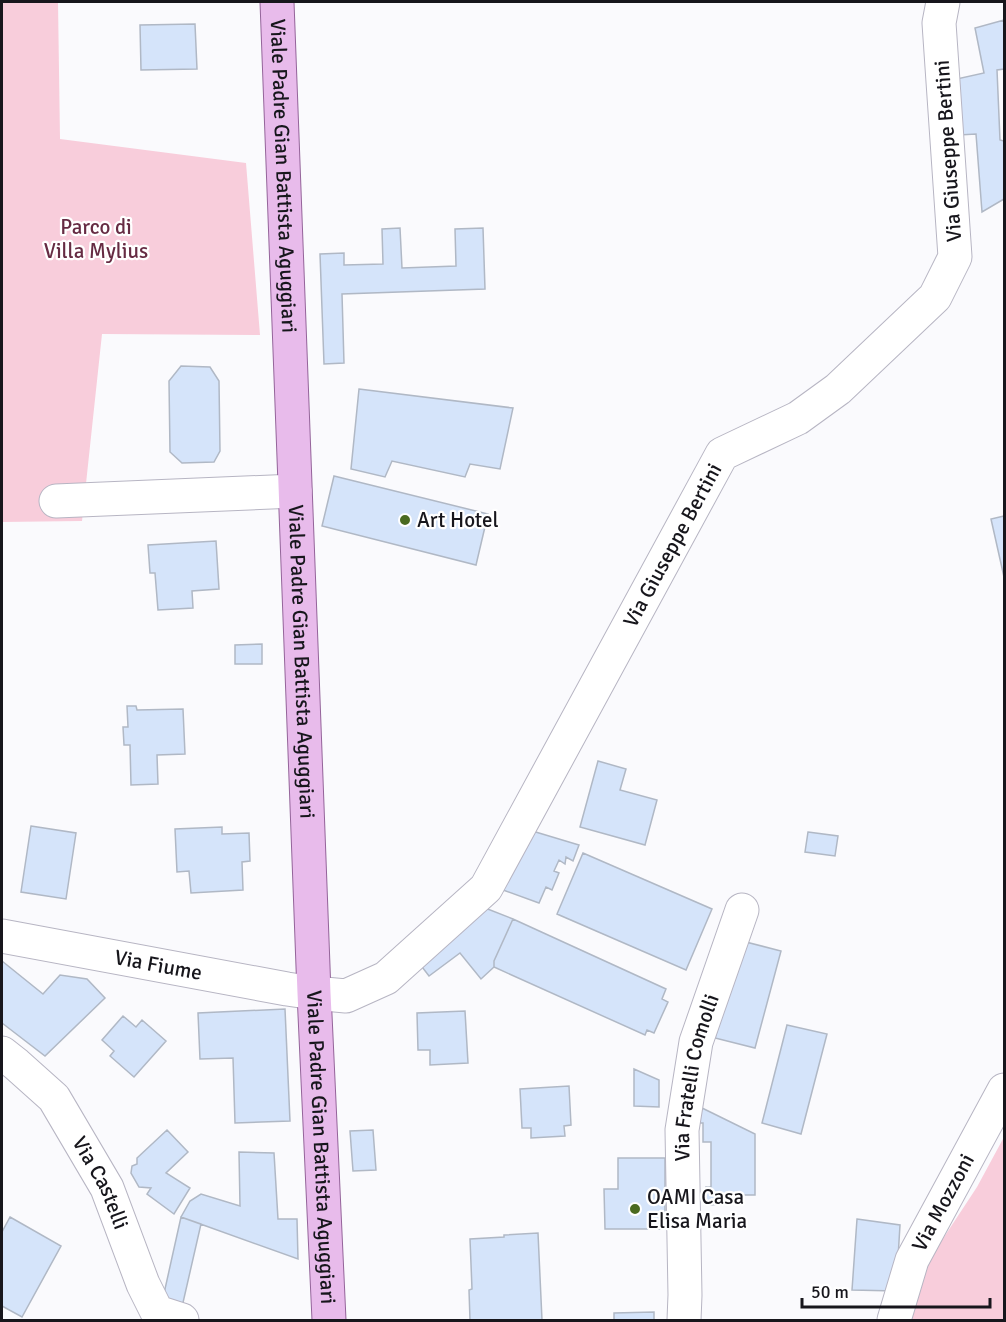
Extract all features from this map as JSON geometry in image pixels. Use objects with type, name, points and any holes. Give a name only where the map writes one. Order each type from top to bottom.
[{"type":"main road","name":"Viale Padre Gian Battista Aguggiari","points":[[277,2],[314,993],[329,1320]]},
{"type":"street","name":"Via Giuseppe Bertini","points":[[314,993],[346,996],[386,978],[486,888],[722,454],[798,418],[838,389],[935,297],[955,257],[939,23],[943,2]]},
{"type":"street","points":[[56,501],[295,491]]},
{"type":"street","name":"Via Fratelli Comolli","points":[[684,1320],[682,1130],[696,1042],[742,910]]},
{"type":"street","name":"Via Fiume","points":[[2,936],[314,993]]},
{"type":"street","name":"Via Castelli","points":[[2,1053],[54,1098],[108,1188],[143,1284],[157,1312],[182,1320]]},
{"type":"street","name":"Via Mozzoni","points":[[894,1320],[912,1260],[1005,1090]]},
{"type":"green space","name":"Parco di Villa Mylius","points":[[2,2],[58,2],[60,139],[246,163],[260,335],[102,334],[82,521],[2,522]]},
{"type":"green space","points":[[1004,1137],[1004,1320],[910,1320],[921,1272],[977,1187]]},
{"type":"building","points":[[1004,20],[1004,69],[997,70],[1000,140],[1004,141],[1004,199],[982,212],[976,134],[959,135],[952,80],[984,73],[975,28]]},
{"type":"building","points":[[195,24],[197,69],[141,70],[140,25]]},
{"type":"building","points":[[400,228],[402,268],[456,266],[455,229],[483,228],[485,289],[342,294],[344,363],[324,364],[320,254],[344,253],[344,265],[383,264],[382,229]]},
{"type":"building","points":[[181,366],[210,367],[219,381],[220,451],[214,462],[182,463],[170,452],[169,381]]},
{"type":"building","points":[[359,389],[513,408],[500,469],[470,464],[465,477],[392,461],[385,477],[351,469]]},
{"type":"building","name":"Art Hotel","points":[[334,476],[488,514],[476,565],[322,526]]},
{"type":"building","points":[[1004,516],[1004,577],[991,519]]},
{"type":"building","points":[[216,541],[219,589],[192,591],[193,608],[158,610],[155,573],[150,573],[148,545]]},
{"type":"building","points":[[262,644],[262,664],[235,664],[235,645]]},
{"type":"building","points":[[127,706],[136,706],[137,710],[183,709],[185,754],[157,755],[158,784],[131,785],[130,745],[124,745],[123,727],[128,727]]},
{"type":"building","points":[[598,761],[626,769],[620,790],[657,800],[645,845],[580,827]]},
{"type":"building","points":[[31,826],[76,833],[66,899],[21,892]]},
{"type":"building","points":[[222,827],[222,834],[249,833],[250,861],[242,862],[243,890],[191,893],[189,871],[177,872],[175,829]]},
{"type":"building","points":[[529,830],[579,845],[573,861],[566,857],[565,864],[559,860],[554,871],[559,873],[552,890],[546,887],[539,903],[503,890]]},
{"type":"building","points":[[808,832],[838,836],[835,856],[805,852]]},
{"type":"building","points":[[583,853],[712,909],[686,970],[557,914]]},
{"type":"building","points":[[480,906],[513,919],[494,961],[494,967],[481,979],[460,953],[429,976],[416,959]]},
{"type":"building","points":[[513,919],[666,989],[662,999],[668,1002],[654,1033],[647,1030],[645,1035],[494,967],[494,961]]},
{"type":"building","points":[[742,941],[781,951],[755,1048],[715,1038]]},
{"type":"building","points":[[2,961],[43,994],[60,975],[87,979],[105,998],[45,1056],[2,1023]]},
{"type":"building","points":[[285,1009],[290,1121],[235,1123],[233,1058],[200,1059],[198,1013]]},
{"type":"building","points":[[465,1011],[468,1063],[430,1065],[430,1050],[418,1050],[417,1013]]},
{"type":"building","points":[[123,1016],[136,1027],[142,1020],[166,1041],[134,1077],[110,1056],[114,1051],[102,1040]]},
{"type":"building","points":[[787,1025],[827,1034],[801,1134],[762,1123]]},
{"type":"building","points":[[634,1069],[659,1080],[659,1107],[634,1106]]},
{"type":"building","points":[[569,1086],[571,1125],[564,1126],[565,1136],[531,1138],[531,1128],[522,1128],[520,1089]]},
{"type":"building","points":[[698,1106],[755,1134],[755,1195],[731,1195],[731,1204],[706,1205],[706,1187],[711,1187],[711,1142],[703,1142],[703,1123],[698,1123]]},
{"type":"building","points":[[167,1130],[188,1152],[166,1173],[190,1188],[174,1214],[147,1194],[151,1188],[139,1187],[131,1173],[132,1166],[137,1164],[137,1158]]},
{"type":"building","points":[[373,1130],[376,1170],[353,1171],[350,1131]]},
{"type":"building","points":[[239,1152],[274,1153],[278,1219],[297,1219],[298,1259],[181,1217],[190,1201],[201,1194],[240,1206]]},
{"type":"building","name":"OAMI Casa Elisa Maria","points":[[618,1158],[665,1158],[665,1229],[605,1229],[604,1189],[618,1189]]},
{"type":"building","points":[[10,1217],[61,1246],[22,1317],[2,1306],[2,1232]]},
{"type":"building","points":[[181,1217],[201,1224],[182,1307],[163,1298]]},
{"type":"building","points":[[857,1219],[900,1225],[896,1291],[852,1290]]},
{"type":"building","points":[[538,1233],[542,1320],[470,1320],[469,1290],[472,1289],[470,1239]]},
{"type":"building","points":[[654,1312],[654,1320],[614,1320],[614,1313]]},
{"type":"place","name":"Art Hotel","points":[[405,520]]},
{"type":"place","name":"OAMI Casa Elisa Maria","points":[[635,1209]]}]
